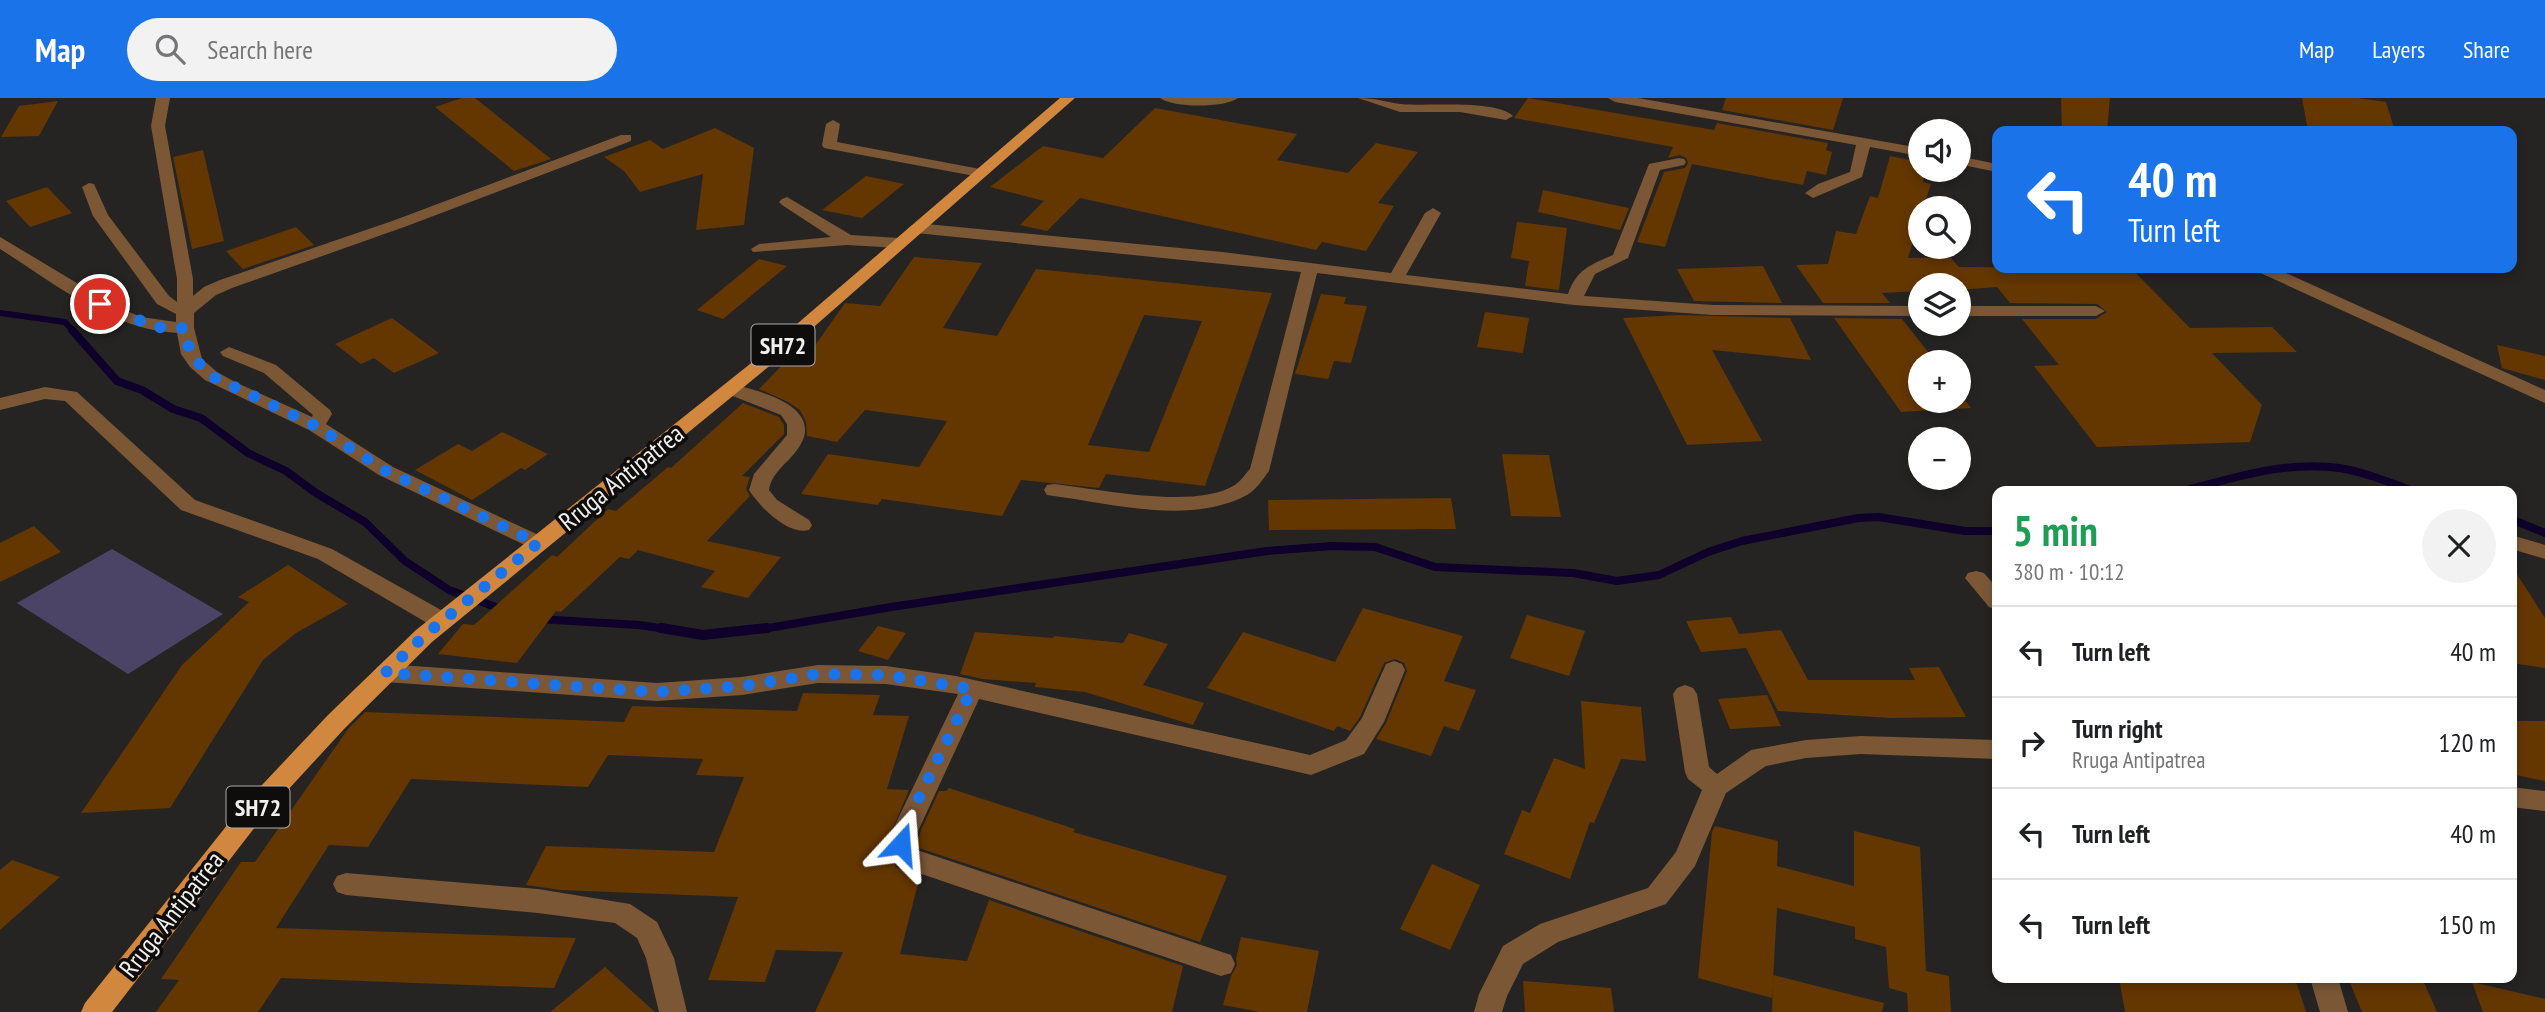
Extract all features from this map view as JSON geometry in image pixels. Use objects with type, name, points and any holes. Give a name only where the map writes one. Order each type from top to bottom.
[{"type":"main road","name":"Rruga Antipatrea","points":[[95,1012],[253,811],[311,747],[385,673],[490,582],[731,389],[1068,98]]},
{"type":"street","points":[[163,98],[158,126],[185,279],[190,354],[203,370],[231,387],[316,426],[386,471],[538,543]]},
{"type":"street","points":[[1167,98],[1200,102],[1231,98]]},
{"type":"street","points":[[1365,98],[1400,108],[1460,108],[1506,116]]},
{"type":"street","points":[[1615,98],[1908,150]]},
{"type":"street","points":[[833,124],[829,145],[980,173]]},
{"type":"street","points":[[0,242],[100,304],[156,327],[186,319],[211,291],[226,284],[401,223],[626,138]]},
{"type":"street","points":[[1813,193],[1819,188],[1848,181],[1857,174],[1864,142]]},
{"type":"street","points":[[1574,300],[1582,276],[1620,258],[1654,167],[1679,162]]},
{"type":"street","points":[[1971,163],[1992,167]]},
{"type":"street","points":[[89,187],[101,216],[163,300],[186,319]]},
{"type":"street","points":[[788,202],[847,240]]},
{"type":"street","points":[[1396,278],[1433,213]]},
{"type":"street","points":[[916,228],[1310,268],[1574,300],[1713,310],[1908,311]]},
{"type":"street","points":[[759,249],[847,240],[899,243]]},
{"type":"street","points":[[1054,490],[1183,503],[1215,501],[1242,490],[1259,471],[1310,268]]},
{"type":"street","points":[[2273,273],[2545,397]]},
{"type":"street","points":[[1971,311],[2096,311]]},
{"type":"street","points":[[229,352],[270,369],[323,414],[316,426]]},
{"type":"street","points":[[731,389],[789,411],[796,418],[798,426],[790,450],[758,481],[764,500],[802,525]]},
{"type":"street","points":[[0,404],[45,393],[70,396],[188,505],[325,554],[451,615]]},
{"type":"street","points":[[2517,544],[2545,552]]},
{"type":"street","points":[[1976,578],[1992,596]]},
{"type":"street","points":[[385,673],[657,692],[742,686],[818,674],[886,675],[972,689],[1311,765],[1355,747],[1372,722],[1394,670]]},
{"type":"street","points":[[972,689],[906,829],[901,844],[908,858],[1221,964]]},
{"type":"street","points":[[1685,694],[1697,772],[1716,787]]},
{"type":"street","points":[[1488,1012],[1493,994],[1513,955],[1550,932],[1657,896],[1686,858],[1716,787],[1760,757],[1806,749],[1861,745],[1992,750]]},
{"type":"street","points":[[2517,798],[2545,801]]},
{"type":"street","points":[[346,884],[538,901],[621,912],[647,930],[660,958],[673,1012]]},
{"type":"street","points":[[2325,983],[2334,1012]]},
{"type":"shaded area","points":[[112,549],[223,614],[128,674],[17,603]]},
{"type":"building","points":[[462,98],[475,98],[551,159],[514,171],[435,107]]},
{"type":"building","points":[[1528,98],[1714,130],[1717,123],[1828,143],[1826,150],[1832,152],[1826,175],[1807,171],[1803,185],[1692,164],[1665,247],[1637,242],[1664,172],[1685,168],[1688,163],[1686,158],[1680,155],[1668,158],[1673,147],[1514,118]]},
{"type":"building","points":[[1726,98],[1843,98],[1833,130],[1722,110]]},
{"type":"building","points":[[2061,98],[2110,98],[2107,126],[2062,126]]},
{"type":"building","points":[[2302,98],[2358,98],[2386,102],[2393,126],[2307,126]]},
{"type":"building","points":[[58,101],[39,136],[1,137],[19,106]]},
{"type":"building","points":[[1155,108],[1297,134],[1277,160],[1348,173],[1376,143],[1418,152],[1378,203],[1394,206],[1366,251],[1322,242],[1316,250],[1080,198],[1047,231],[1020,225],[1044,201],[990,187],[1043,146],[1103,158]]},
{"type":"building","points":[[715,128],[754,148],[744,225],[696,230],[703,174],[640,192],[624,171],[604,157],[650,140],[663,149]]},
{"type":"building","points":[[203,150],[224,241],[192,249],[173,157]]},
{"type":"building","points":[[1890,156],[1908,160],[1908,182],[1931,184],[1927,196],[1908,196],[1908,259],[1952,259],[1959,267],[1992,267],[1992,273],[2136,273],[2190,328],[2272,327],[2297,352],[2212,353],[2262,405],[2250,442],[2097,447],[2034,366],[2059,365],[2022,319],[2096,319],[2107,312],[2097,304],[2010,303],[1997,287],[1971,289],[1971,273],[1908,273],[1908,292],[1882,293],[1890,303],[1823,303],[1796,265],[1828,264],[1836,231],[1856,234],[1870,196],[1878,198]]},
{"type":"building","points":[[866,176],[904,184],[862,218],[822,210]]},
{"type":"building","points":[[47,187],[72,213],[30,227],[6,201]]},
{"type":"building","points":[[1543,190],[1629,208],[1620,230],[1538,212]]},
{"type":"building","points":[[1517,222],[1567,228],[1559,290],[1525,286],[1529,261],[1511,258]]},
{"type":"building","points":[[296,227],[314,245],[243,269],[226,251]]},
{"type":"building","points":[[914,257],[982,263],[943,328],[997,336],[1036,269],[1272,293],[1205,486],[1106,474],[1099,488],[1021,480],[1002,516],[882,499],[878,505],[801,494],[828,454],[919,467],[947,421],[865,410],[837,442],[807,436],[806,422],[800,410],[759,389],[789,358],[804,361],[845,303],[880,306]],"holes":[[[1144,315],[1202,321],[1149,452],[1088,445]]]},
{"type":"building","points":[[759,259],[787,266],[723,319],[697,310]]},
{"type":"building","points":[[1763,266],[1782,303],[1694,301],[1677,269]]},
{"type":"building","points":[[1321,294],[1346,297],[1344,304],[1367,306],[1351,363],[1334,361],[1328,379],[1295,374]]},
{"type":"building","points":[[1485,312],[1529,318],[1523,353],[1477,347]]},
{"type":"building","points":[[1679,315],[1790,318],[1811,360],[1712,350],[1762,441],[1687,445],[1623,318]]},
{"type":"building","points":[[392,318],[439,353],[394,373],[374,358],[361,364],[335,344]]},
{"type":"building","points":[[1834,318],[1902,319],[1908,327],[1908,336],[1915,336],[1927,350],[1908,350],[1908,412],[1901,412]]},
{"type":"building","points":[[2497,345],[2545,356],[2545,380],[2502,368]]},
{"type":"building","points":[[743,403],[779,417],[784,425],[784,434],[742,476],[750,477],[746,489],[750,496],[707,541],[781,557],[748,598],[701,587],[715,571],[638,550],[629,559],[620,557],[561,612],[556,611],[517,663],[438,654],[463,624],[474,625],[552,555],[557,557],[608,509],[616,511],[668,467],[671,468]]},
{"type":"building","points":[[502,432],[548,454],[472,500],[415,470],[458,444],[472,451]]},
{"type":"building","points":[[1502,454],[1549,455],[1561,517],[1511,516]]},
{"type":"building","points":[[1451,498],[1456,529],[1269,530],[1268,500]]},
{"type":"building","points":[[34,526],[61,552],[0,582],[0,543]]},
{"type":"building","points":[[288,565],[348,604],[296,633],[263,660],[170,808],[81,813],[182,665],[249,602],[238,597]]},
{"type":"building","points":[[2517,574],[2545,618],[2545,668],[2517,664]]},
{"type":"building","points":[[1363,608],[1463,636],[1444,681],[1476,690],[1459,731],[1444,726],[1431,756],[1376,739],[1386,723],[1407,671],[1404,663],[1395,659],[1384,663],[1360,717],[1350,731],[1337,726],[1334,731],[1207,688],[1243,632],[1335,662]]},
{"type":"building","points":[[1527,615],[1585,631],[1569,676],[1510,658]]},
{"type":"building","points":[[1731,617],[1739,634],[1781,630],[1808,680],[1915,680],[1909,668],[1939,667],[1966,717],[1890,718],[1778,711],[1746,648],[1701,652],[1686,621]]},
{"type":"building","points":[[878,626],[906,633],[888,660],[858,651]]},
{"type":"building","points":[[975,632],[1123,643],[1129,633],[1168,644],[1143,685],[1204,703],[1193,725],[1085,692],[1035,687],[1036,683],[982,679],[960,674]]},
{"type":"building","points":[[803,693],[880,695],[873,715],[909,716],[887,789],[909,790],[886,845],[896,867],[920,876],[900,954],[967,961],[989,900],[1183,966],[1172,1012],[815,1012],[843,952],[776,950],[765,982],[708,980],[738,897],[560,890],[526,885],[546,846],[714,852],[744,777],[696,775],[703,759],[608,755],[588,787],[411,779],[368,847],[329,845],[276,928],[576,938],[554,988],[281,978],[258,1012],[156,1012],[179,980],[161,979],[241,862],[255,862],[348,729],[365,712],[624,722],[632,706],[797,711]]},
{"type":"building","points":[[1767,695],[1781,726],[1730,729],[1718,699]]},
{"type":"building","points":[[1581,701],[1641,707],[1646,761],[1621,759],[1594,823],[1590,822],[1570,879],[1504,854],[1522,810],[1530,813],[1554,758],[1585,769]]},
{"type":"building","points":[[2517,721],[2545,721],[2545,781],[2517,775]]},
{"type":"building","points":[[949,788],[1075,829],[1073,832],[1227,876],[1200,942],[919,848],[917,844],[921,830],[939,791]]},
{"type":"building","points":[[1715,826],[1778,841],[1777,866],[1854,886],[1854,831],[1920,847],[1926,971],[1949,976],[1951,1012],[1908,1012],[1907,993],[1889,988],[1886,947],[1855,939],[1855,927],[1777,908],[1772,998],[1698,978],[1712,832]]},
{"type":"building","points":[[12,860],[60,877],[0,930],[0,870]]},
{"type":"building","points":[[1432,864],[1480,885],[1450,950],[1400,929]]},
{"type":"building","points":[[1241,937],[1319,951],[1307,1012],[1260,1012],[1223,1005],[1237,965]]},
{"type":"building","points":[[605,967],[655,1012],[550,1012]]},
{"type":"building","points":[[1773,975],[1884,1003],[1882,1012],[1772,1012]]},
{"type":"building","points":[[1523,981],[1611,988],[1614,1012],[1525,1012]]},
{"type":"building","points":[[2120,983],[2297,983],[2306,1012],[2125,1012]]},
{"type":"building","points":[[2350,983],[2424,983],[2437,1012],[2362,1012]]},
{"type":"building","points":[[2472,983],[2545,999],[2545,1012],[2483,1012]]},
{"type":"waterway","points":[[0,313],[65,322],[74,332]]},
{"type":"waterway","points":[[72,330],[117,381],[142,390],[173,409],[201,418],[248,453],[286,471],[316,493],[365,522],[405,561],[449,590],[504,610]]},
{"type":"waterway","points":[[2203,486],[2258,472],[2319,466],[2358,472],[2400,486]]},
{"type":"waterway","points":[[757,630],[891,607],[1267,551],[1332,546],[1375,547],[1435,567],[1573,573],[1617,581],[1659,575],[1708,552],[1742,541],[1858,518],[1879,517],[1965,531],[1992,531]]},
{"type":"waterway","points":[[2517,521],[2545,533]]},
{"type":"waterway","points":[[538,619],[639,625],[673,630]]},
{"type":"waterway","points":[[661,628],[673,630]]},
{"type":"waterway","points":[[673,630],[703,635],[767,628]]},
{"type":"route","points":[[100,304],[156,327],[185,328],[190,354],[211,376],[316,426],[386,471],[538,543],[424,636],[385,673],[657,692],[742,686],[818,674],[886,675],[972,689],[915,806],[901,844]]}]
